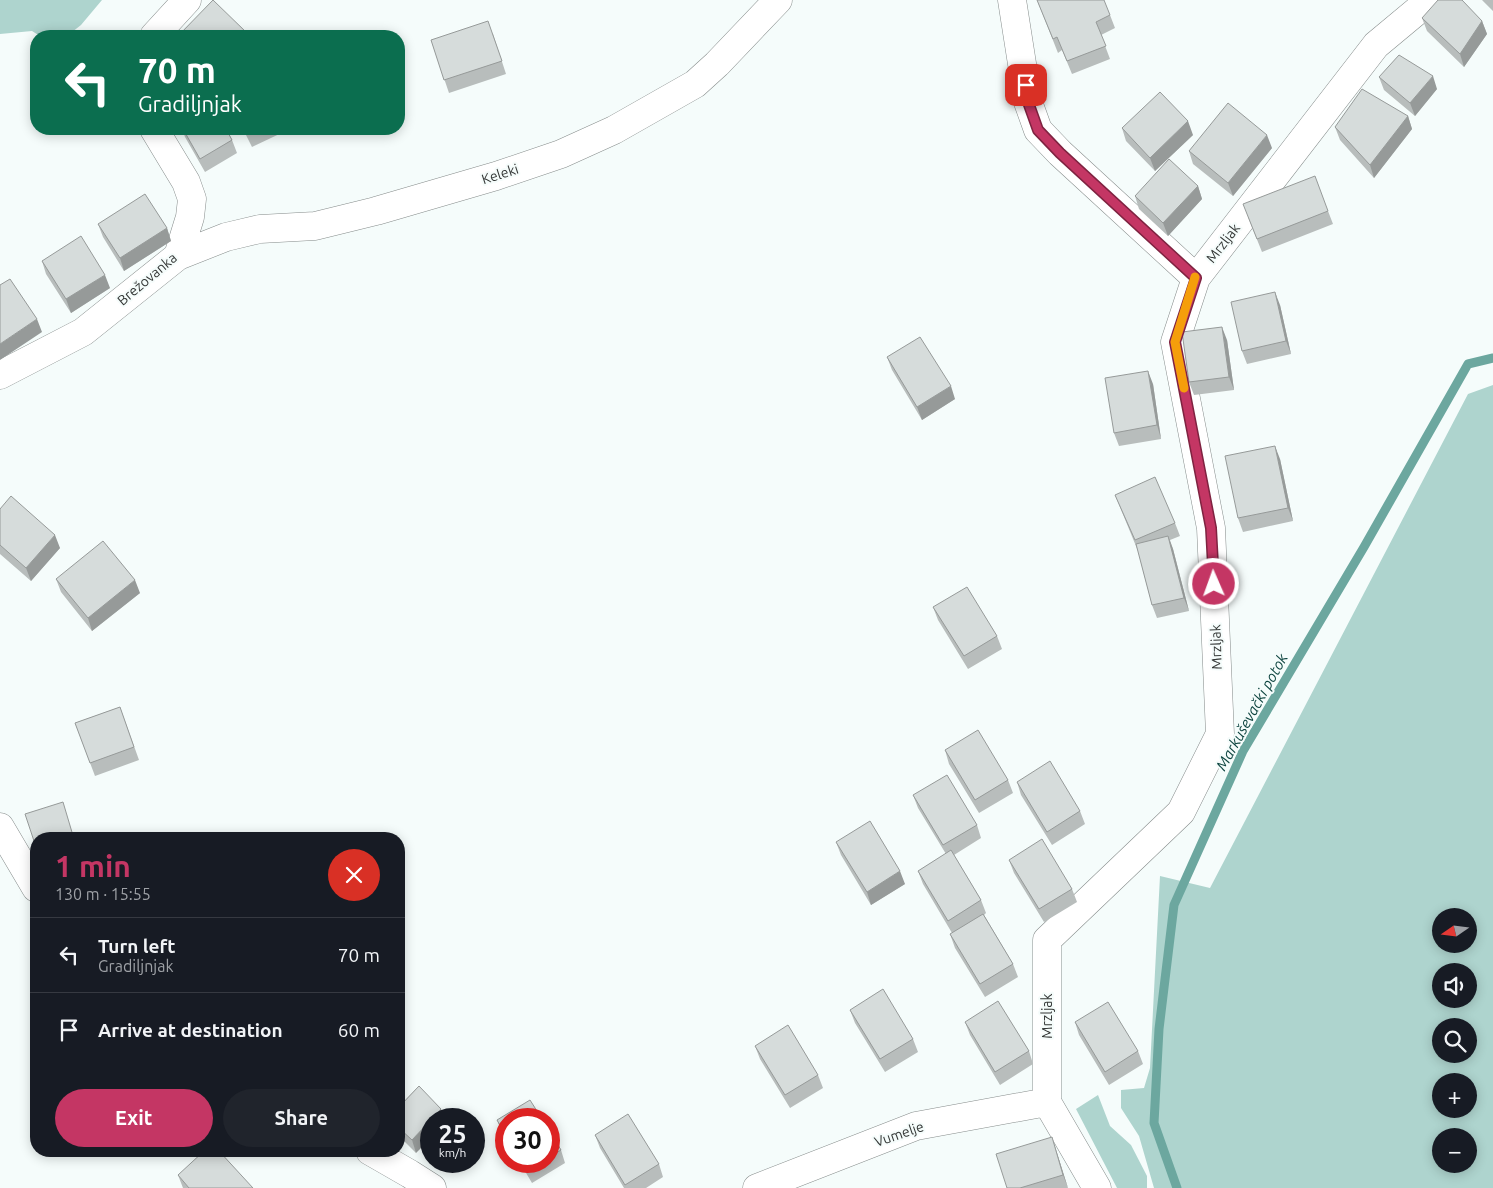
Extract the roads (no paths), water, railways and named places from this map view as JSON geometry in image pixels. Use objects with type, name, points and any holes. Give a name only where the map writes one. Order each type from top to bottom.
[{"type":"street","points":[[160,30],[187,0]]},
{"type":"street","name":"Keleki","points":[[178,256],[226,237],[260,229],[316,226],[376,211],[496,176],[561,154],[614,130],[695,84],[717,64],[778,0]]},
{"type":"street","points":[[1012,0],[1028,102],[1038,130],[1060,153],[1196,278]]},
{"type":"street","name":"Mrzljak","points":[[1047,1102],[1048,940],[1181,812],[1220,734],[1211,528],[1175,342],[1196,278],[1376,45],[1430,0]]},
{"type":"street","name":"Brežovanka","points":[[0,375],[83,332],[178,256],[190,217],[192,199],[186,182],[158,135]]},
{"type":"street","points":[[0,827],[30,878]]},
{"type":"street","points":[[1047,1102],[1097,1188]]},
{"type":"street","name":"Vumelje","points":[[757,1188],[916,1126],[1047,1102]]},
{"type":"street","points":[[380,1157],[432,1188]]},
{"type":"waterway","name":"Markuševački potok","points":[[1177,1188],[1154,1123],[1159,1029],[1174,905],[1243,751],[1364,547],[1468,364],[1493,358]]}]
